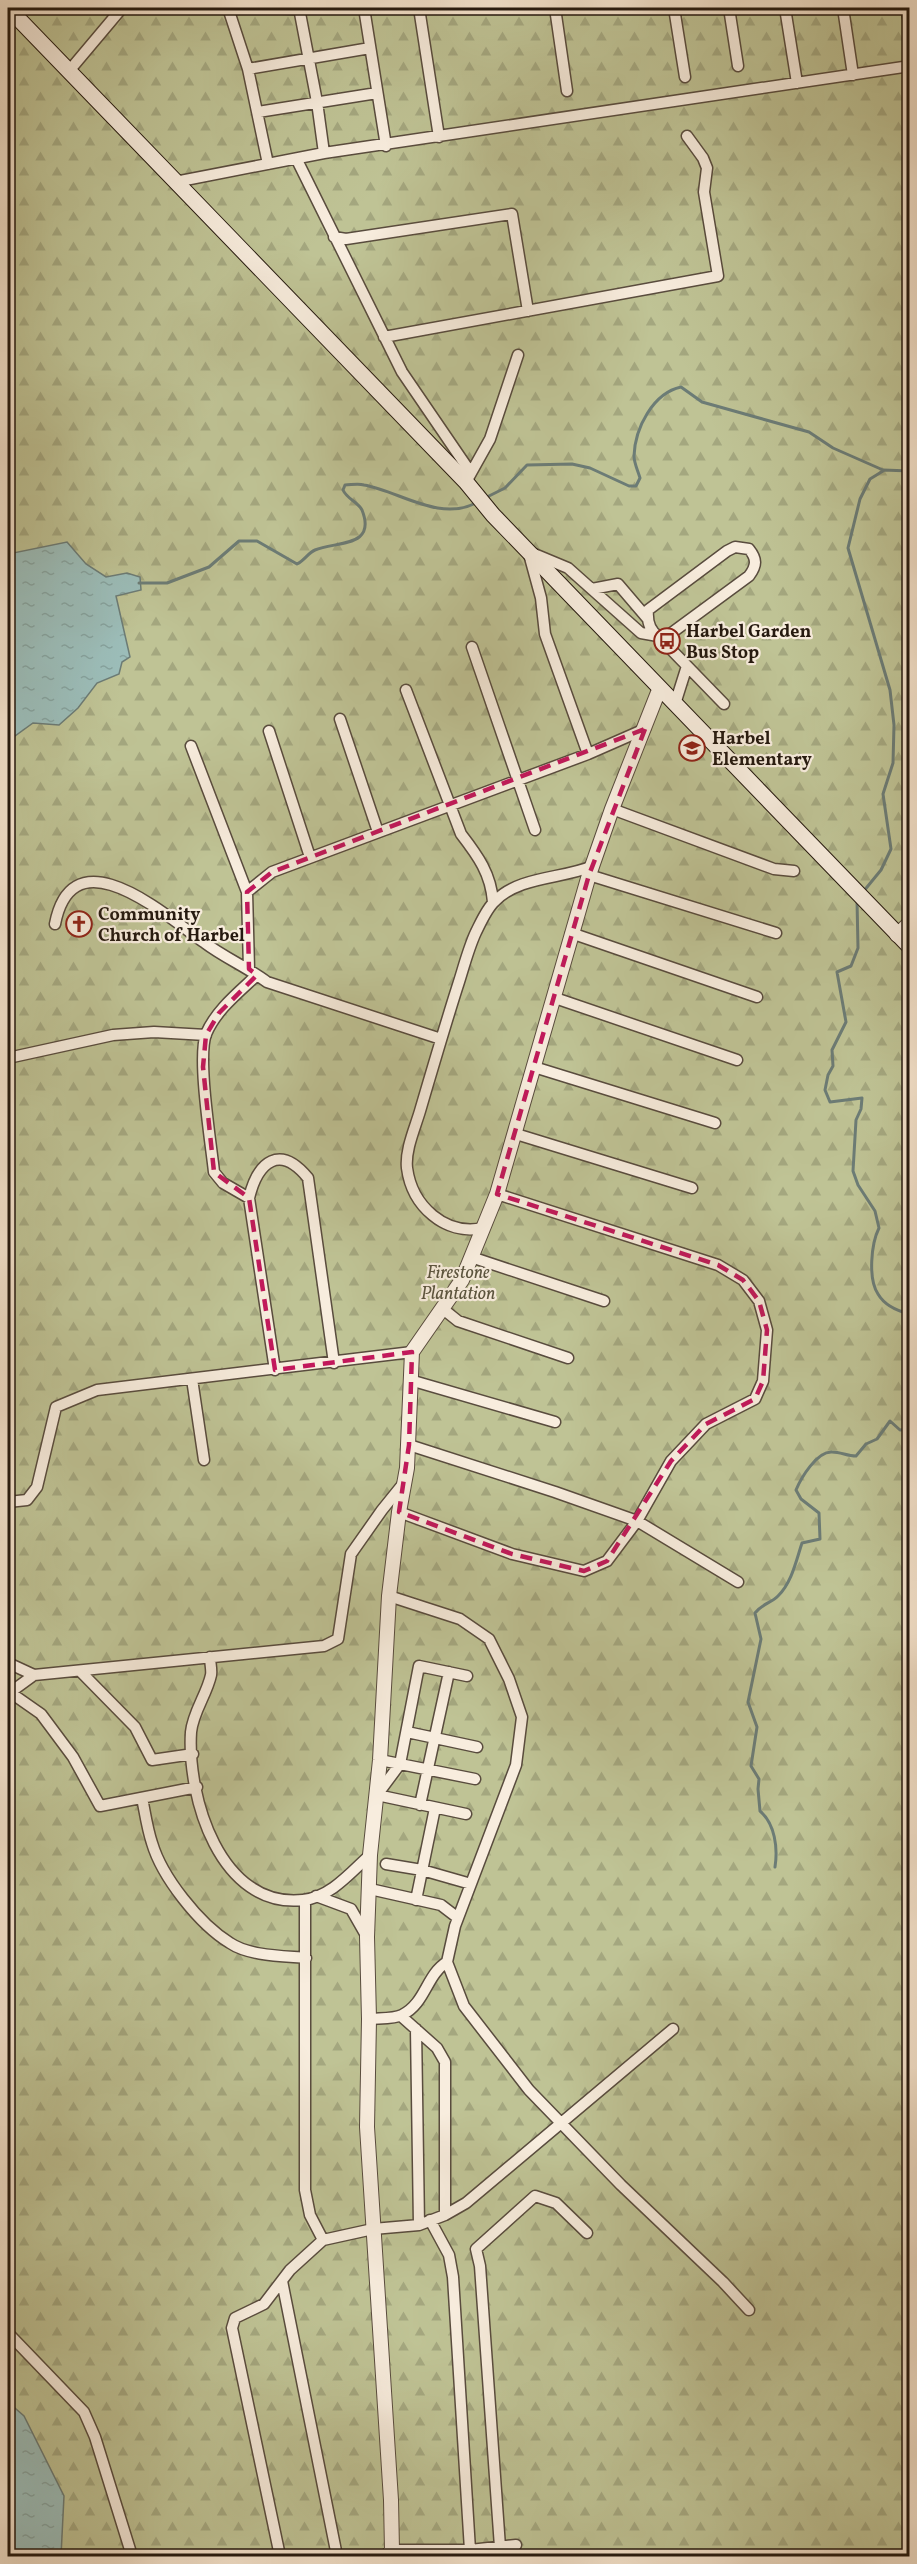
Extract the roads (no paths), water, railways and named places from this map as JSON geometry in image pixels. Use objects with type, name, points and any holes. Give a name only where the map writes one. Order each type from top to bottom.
[{"type":"main road","points":[[8,8],[175,182],[469,480],[493,515],[909,947]]},
{"type":"street","points":[[69,71],[122,8]]},
{"type":"street","points":[[228,8],[248,69],[268,164]]},
{"type":"street","points":[[262,8],[302,8],[324,153]]},
{"type":"street","points":[[364,8],[386,146]]},
{"type":"street","points":[[419,8],[439,137]]},
{"type":"street","points":[[555,8],[567,91]]},
{"type":"street","points":[[674,8],[685,77]]},
{"type":"street","points":[[729,8],[738,66]]},
{"type":"street","points":[[784,8],[797,83]]},
{"type":"street","points":[[843,8],[853,75]]},
{"type":"street","points":[[906,8],[909,27]]},
{"type":"street","points":[[248,69],[370,48]]},
{"type":"street","points":[[175,182],[324,153],[386,146],[909,66]]},
{"type":"street","points":[[258,112],[376,93]]},
{"type":"street","points":[[384,337],[718,276],[704,192],[707,168],[703,158],[687,136]]},
{"type":"street","points":[[297,159],[402,372],[469,480]]},
{"type":"street","points":[[334,237],[346,239],[512,214],[528,311]]},
{"type":"street","points":[[469,480],[490,439],[518,355]]},
{"type":"street","points":[[529,551],[568,568],[641,633],[660,638],[749,576],[756,567],[755,557],[749,549],[735,547],[648,610],[647,618]]},
{"type":"street","points":[[529,551],[541,598],[545,634],[588,754]]},
{"type":"street","points":[[592,589],[618,584],[647,618],[651,631],[724,704]]},
{"type":"street","points":[[472,647],[535,830]]},
{"type":"street","points":[[675,704],[687,666]]},
{"type":"street","points":[[406,690],[448,806],[460,834],[475,853],[491,884],[493,902]]},
{"type":"street","points":[[516,2545],[470,2550],[389,2553],[391,2500],[368,2127],[367,1936],[370,1855],[380,1760],[389,1596],[409,1445],[412,1352],[462,1280],[497,1194],[555,998],[571,933],[591,871],[612,809],[660,690]]},
{"type":"street","points":[[340,719],[378,832]]},
{"type":"street","points":[[248,892],[272,872],[588,754],[645,729]]},
{"type":"street","points":[[269,732],[310,857]]},
{"type":"street","points":[[191,746],[248,892],[253,972],[219,1013],[206,1035],[204,1067],[214,1172],[224,1183],[249,1198]]},
{"type":"street","points":[[612,809],[774,869],[794,871]]},
{"type":"street","points":[[483,1228],[467,1231],[443,1224],[422,1206],[411,1186],[407,1166],[410,1147],[441,1039],[475,933],[493,902],[505,892],[525,884],[591,871],[776,933]]},
{"type":"street","points":[[55,924],[58,906],[66,893],[75,887],[95,882],[114,884],[136,895],[229,960],[267,982],[441,1039]]},
{"type":"street","points":[[897,935],[909,923]]},
{"type":"street","points":[[571,933],[757,997]]},
{"type":"street","points":[[555,998],[737,1060]]},
{"type":"street","points":[[8,1058],[113,1035],[154,1032],[206,1035]]},
{"type":"street","points":[[534,1067],[715,1123]]},
{"type":"street","points":[[516,1134],[692,1188]]},
{"type":"street","points":[[275,1370],[249,1198],[253,1179],[261,1168],[271,1161],[285,1160],[298,1166],[308,1178],[334,1363]]},
{"type":"street","points":[[399,1512],[512,1554],[584,1571],[607,1561],[637,1521],[671,1461],[706,1424],[755,1399],[763,1381],[767,1330],[759,1301],[742,1280],[718,1265],[497,1194]]},
{"type":"street","points":[[471,1257],[604,1301]]},
{"type":"street","points":[[443,1309],[458,1321],[568,1358]]},
{"type":"street","points":[[8,1502],[27,1500],[37,1487],[56,1407],[97,1390],[412,1352]]},
{"type":"street","points":[[192,1379],[204,1460]]},
{"type":"street","points":[[410,1380],[555,1422]]},
{"type":"street","points":[[409,1445],[637,1521],[738,1582]]},
{"type":"street","points":[[8,1663],[34,1675],[324,1646],[338,1639],[346,1601],[351,1554],[403,1484]]},
{"type":"street","points":[[389,1596],[460,1619],[489,1639],[508,1679],[522,1717],[516,1765],[458,1918],[447,1962],[464,2006],[529,2090],[621,2185],[723,2282],[749,2310]]},
{"type":"street","points":[[210,1657],[211,1674],[191,1730],[197,1787],[202,1813],[216,1850],[239,1879],[256,1893],[278,1899],[305,1900],[336,1887],[370,1855]]},
{"type":"street","points":[[377,1795],[400,1764],[419,1666],[467,1676]]},
{"type":"street","points":[[80,1671],[135,1727],[152,1760],[193,1754]]},
{"type":"street","points":[[420,1805],[449,1672]]},
{"type":"street","points":[[34,1675],[9,1693],[41,1714],[73,1757],[100,1806],[197,1787]]},
{"type":"street","points":[[406,1732],[477,1747]]},
{"type":"street","points":[[380,1760],[475,1779]]},
{"type":"street","points":[[377,1795],[466,1814]]},
{"type":"street","points":[[142,1798],[152,1844],[173,1887],[203,1919],[231,1944],[268,1955],[306,1958]]},
{"type":"street","points":[[416,1900],[435,1808]]},
{"type":"street","points":[[386,1864],[422,1870],[471,1884]]},
{"type":"street","points":[[370,1889],[441,1905],[458,1918]]},
{"type":"street","points":[[316,1896],[351,1909],[367,1936]]},
{"type":"street","points":[[305,1900],[304,2190],[310,2215],[323,2240]]},
{"type":"street","points":[[369,2019],[401,2016],[421,1998],[436,1969],[447,1962]]},
{"type":"street","points":[[401,2016],[437,2049],[446,2062],[445,2215]]},
{"type":"street","points":[[416,2029],[419,2225]]},
{"type":"street","points":[[280,2556],[232,2328],[235,2318],[264,2304],[282,2281],[323,2240],[373,2229],[419,2225],[445,2215],[466,2203],[673,2029]]},
{"type":"street","points":[[500,2547],[480,2266],[476,2250],[534,2196],[556,2203],[587,2233]]},
{"type":"street","points":[[430,2220],[449,2255],[453,2277],[470,2550]]},
{"type":"street","points":[[282,2281],[337,2556]]},
{"type":"street","points":[[8,2333],[84,2412],[95,2437],[132,2556]]},
{"type":"water","points":[[67,542],[86,564],[106,577],[127,573],[140,577],[141,590],[116,596],[130,657],[122,662],[119,674],[97,683],[78,708],[59,725],[33,723],[8,741],[8,554]]},
{"type":"water","points":[[8,2402],[24,2416],[64,2496],[61,2556],[8,2556]]},
{"type":"waterway","points":[[485,498],[505,488],[527,465],[572,464],[590,468],[629,486],[636,486],[640,478],[635,464],[635,445],[642,423],[647,413],[662,396],[681,387],[702,402],[809,432],[833,448],[883,470],[910,471]]},
{"type":"waterway","points":[[863,892],[881,870],[891,849],[883,794],[893,763],[894,725],[890,690],[848,548],[860,499],[870,479],[883,471]]},
{"type":"waterway","points":[[139,583],[167,583],[209,567],[239,541],[257,541],[297,564],[315,550],[352,541],[364,531],[365,522],[360,507],[343,490],[345,485],[359,484],[377,488],[419,503],[448,509],[462,508],[476,503]]},
{"type":"waterway","points":[[857,900],[858,948],[851,966],[837,972],[846,1022],[832,1050],[833,1066],[828,1075],[825,1090],[830,1102],[862,1098],[861,1109],[856,1120],[853,1171],[858,1185],[875,1211],[879,1228],[873,1252],[873,1280],[884,1302],[896,1310],[910,1314]]},
{"type":"waterway","points":[[775,1867],[774,1837],[769,1823],[760,1811],[759,1779],[751,1766],[757,1727],[748,1702],[761,1639],[755,1613],[783,1590],[793,1571],[802,1543],[820,1539],[819,1513],[801,1499],[796,1490],[815,1460],[826,1453],[835,1452],[856,1456],[866,1444],[877,1439],[890,1421],[900,1430],[910,1429]]},
{"type":"place","name":"Harbel Garden Bus Stop","points":[[667,641]]},
{"type":"place","name":"Harbel Elementary","points":[[692,748]]},
{"type":"place","name":"Community Church of Harbel","points":[[79,924]]},
{"type":"park label","name":"Firestone Plantation","points":[[458,1282]]}]
